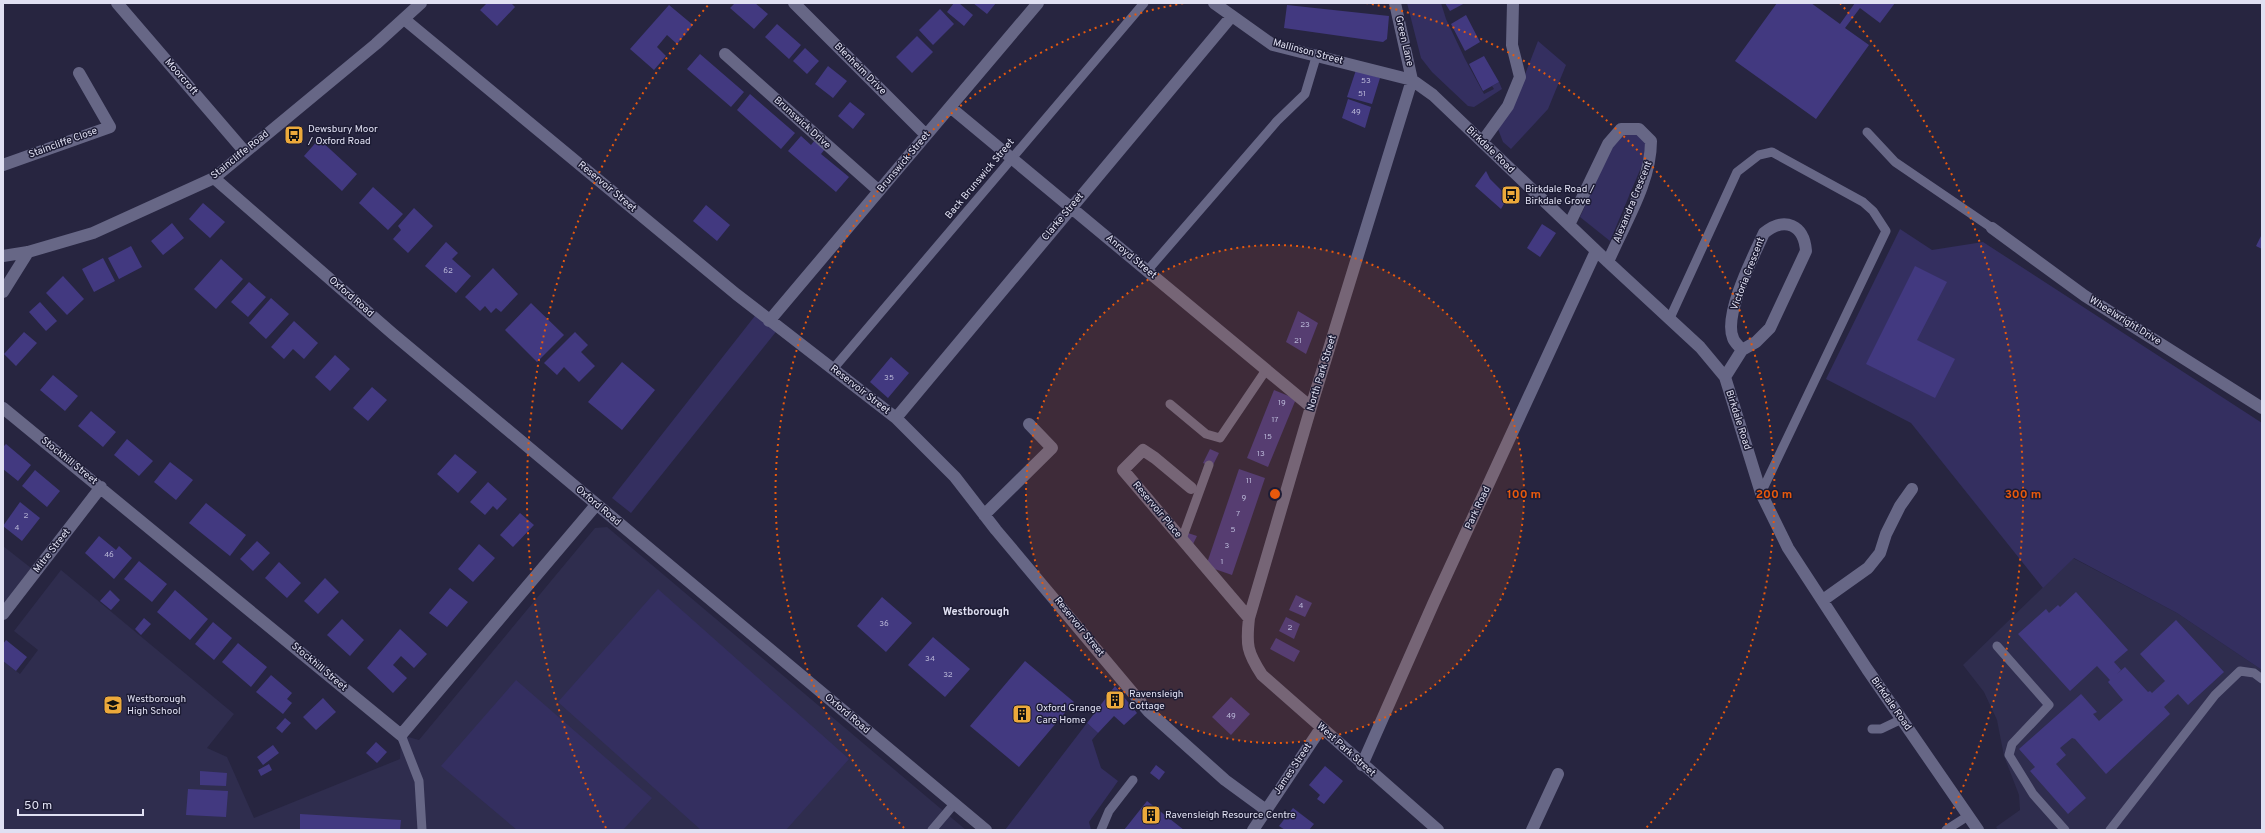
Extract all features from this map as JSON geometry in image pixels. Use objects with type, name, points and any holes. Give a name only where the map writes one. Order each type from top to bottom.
[{"type":"street","name":"Moorcroft","points":[[117,3],[245,152]]},
{"type":"street","name":"Staincliffe Road","points":[[3,256],[28,252],[93,233],[214,178],[404,19],[421,3]]},
{"type":"street","name":"Blenheim Drive","points":[[794,3],[926,135]]},
{"type":"street","name":"Brunswick Street","points":[[769,321],[1038,3]]},
{"type":"street","name":"Mallinson Street","points":[[1214,3],[1231,17],[1273,45],[1317,54],[1412,80]]},
{"type":"street","name":"Green Lane","points":[[1395,3],[1412,80]]},
{"type":"street","points":[[1482,142],[1508,106],[1520,77],[1512,45],[1513,3]]},
{"type":"street","name":"Clarke Street","points":[[896,418],[1231,17]]},
{"type":"street","name":"Reservoir Street","points":[[404,19],[769,321],[896,418],[955,477],[984,515],[1148,711],[1225,780],[1266,810]]},
{"type":"street","name":"Brunswick Drive","points":[[724,54],[879,191]]},
{"type":"street","name":"Staincliffe Close","points":[[3,165],[110,126],[79,73]]},
{"type":"street","name":"Birkdale Road","points":[[1412,80],[1433,95],[1569,226],[1670,318],[1700,347],[1725,377],[1761,493],[1788,548],[1978,830]]},
{"type":"street","name":"North Park Street","points":[[1256,666],[1246,646],[1249,618],[1311,406],[1412,80]]},
{"type":"street","name":"Anroyd Street","points":[[950,107],[1311,406]]},
{"type":"street","name":"Alexandra Crescent","points":[[1569,226],[1608,144],[1621,129],[1639,129],[1651,141],[1651,158],[1640,188],[1608,262]]},
{"type":"street","name":"Oxford Road","points":[[214,178],[393,334],[986,830]]},
{"type":"street","name":"Victoria Crescent","points":[[1725,377],[1742,350],[1756,342],[1770,328],[1806,251],[1805,241],[1801,232],[1793,226],[1784,224],[1772,226],[1764,232],[1736,300],[1732,313],[1732,337],[1742,350]]},
{"type":"street","name":"Wheelwright Drive","points":[[1992,228],[2084,296],[2262,408]]},
{"type":"street","name":"Park Road","points":[[1362,765],[1431,609],[1596,251]]},
{"type":"street","points":[[3,292],[28,252]]},
{"type":"street","name":"Stockhill Street","points":[[3,408],[401,735]]},
{"type":"street","points":[[984,515],[1052,448],[1029,424]]},
{"type":"street","name":"Reservoir Place","points":[[1190,488],[1155,458],[1142,450],[1123,470],[1249,618]]},
{"type":"street","name":"Mitre Street","points":[[5,608],[101,487]]},
{"type":"street","points":[[1822,600],[1868,568],[1876,558],[1900,506],[1912,488]]},
{"type":"street","points":[[401,735],[596,505]]},
{"type":"street","name":"West Park Street","points":[[1256,666],[1262,675],[1362,765],[1438,830]]},
{"type":"street","name":"James Street","points":[[1253,830],[1321,728]]},
{"type":"street","points":[[1532,830],[1558,774]]},
{"type":"lane","name":"Back Brunswick Street","points":[[833,369],[1144,3]]},
{"type":"lane","points":[[1147,271],[1277,121],[1305,94],[1317,54]]},
{"type":"lane","points":[[1867,132],[1895,162],[1992,228]]},
{"type":"lane","points":[[1670,318],[1737,172],[1759,155],[1772,152],[1863,202],[1873,210],[1881,221],[1886,231],[1761,493]]},
{"type":"lane","points":[[1170,404],[1206,434],[1220,438],[1266,370]]},
{"type":"lane","points":[[1182,539],[1209,465]]},
{"type":"lane","points":[[1997,646],[2049,705],[2012,744],[2009,755],[2032,794],[2065,830]]},
{"type":"lane","points":[[2110,830],[2215,695],[2240,671],[2254,673],[2262,678]]},
{"type":"lane","points":[[1872,729],[1881,729],[1902,719]]},
{"type":"lane","points":[[401,735],[419,781],[422,830]]},
{"type":"lane","points":[[1100,830],[1109,811],[1134,780]]},
{"type":"lane","points":[[932,830],[955,803]]},
{"type":"lane","points":[[1946,830],[1968,816]]},
{"type":"shaded area","points":[[1407,3],[1441,3],[1446,19],[1484,94],[1494,89],[1492,86],[1499,82],[1502,89],[1474,107],[1468,106],[1432,72],[1421,58]]},
{"type":"shaded area","points":[[1538,41],[1566,65],[1548,109],[1511,149],[1503,142],[1498,129],[1512,108]]},
{"type":"shaded area","points":[[1636,133],[1646,143],[1645,158],[1610,241],[1580,217],[1612,147],[1624,134]]},
{"type":"shaded area","points":[[1900,229],[1932,250],[1983,242],[2262,423],[2262,670],[2177,613],[2074,558],[2043,588],[1911,423],[1826,379]]},
{"type":"shaded area","points":[[758,312],[779,328],[631,513],[612,498]]},
{"type":"shaded area","points":[[607,527],[966,830],[3,830],[3,661],[20,674],[38,650],[14,631],[61,570],[234,714],[207,748],[227,757],[254,818],[400,759],[401,735],[419,740],[595,528]]},
{"type":"shaded area","points":[[3,546],[31,568],[3,605]]},
{"type":"shaded area","points":[[2073,558],[2177,613],[2262,670],[2262,830],[1998,830],[1996,827],[2020,810],[2019,795],[2004,756],[1997,720],[1984,692],[1963,665]]},
{"type":"shaded area","points":[[658,589],[849,759],[786,830],[701,830],[558,702]]},
{"type":"shaded area","points":[[516,680],[652,798],[623,830],[517,830],[441,766]]},
{"type":"shaded area","points":[[1087,723],[1098,733],[1092,740],[1101,768],[1118,781],[1089,822],[1091,830],[1005,830]]},
{"type":"building","points":[[487,3],[511,3],[515,7],[497,26],[480,10]]},
{"type":"building","points":[[735,3],[755,3],[768,14],[754,29],[730,8]]},
{"type":"building","points":[[954,3],[959,3],[973,15],[964,26],[947,12]]},
{"type":"building","points":[[973,3],[996,3],[987,14]]},
{"type":"building","points":[[1445,3],[1465,3],[1450,11]]},
{"type":"building","points":[[1777,3],[1811,3],[1840,24],[1855,3],[1895,3],[1880,23],[1860,8],[1845,28],[1869,45],[1816,119],[1735,61]]},
{"type":"building","points":[[669,5],[693,25],[677,44],[667,35],[657,47],[666,56],[654,70],[630,49]]},
{"type":"building","points":[[1287,5],[1389,16],[1387,39],[1383,42],[1284,28]]},
{"type":"building","points":[[940,9],[954,24],[933,45],[919,30]]},
{"type":"building","points":[[1466,15],[1480,42],[1465,51],[1451,24]]},
{"type":"building","points":[[777,24],[801,45],[789,59],[765,37]]},
{"type":"building","points":[[917,36],[933,52],[912,73],[896,57]]},
{"type":"building","points":[[805,48],[819,61],[807,74],[793,61]]},
{"type":"building","points":[[700,54],[744,92],[731,107],[687,69]]},
{"type":"building","points":[[1484,56],[1499,82],[1483,91],[1469,64]]},
{"type":"building","points":[[828,66],[847,81],[833,98],[815,84]]},
{"type":"building","points":[[1356,70],[1380,78],[1372,104],[1347,97]]},
{"type":"building","points":[[750,94],[795,133],[781,149],[737,110]]},
{"type":"building","points":[[1348,99],[1371,107],[1365,128],[1342,118]]},
{"type":"building","points":[[850,102],[865,114],[853,129],[838,116]]},
{"type":"building","points":[[801,136],[811,145],[815,140],[825,149],[821,154],[849,177],[836,192],[788,151]]},
{"type":"building","points":[[319,139],[357,174],[342,191],[304,156]]},
{"type":"building","points":[[1486,171],[1490,179],[1508,197],[1501,209],[1475,186]]},
{"type":"building","points":[[373,187],[403,214],[388,230],[359,203]]},
{"type":"building","points":[[203,203],[225,222],[210,238],[189,219]]},
{"type":"building","points":[[706,205],[730,225],[717,241],[693,221]]},
{"type":"building","points":[[414,208],[433,226],[408,253],[393,239],[401,230],[398,226]]},
{"type":"building","points":[[172,223],[184,238],[163,255],[151,241]]},
{"type":"building","points":[[1542,224],[1556,233],[1540,257],[1527,248]]},
{"type":"building","points":[[2262,234],[2262,249],[2256,246]]},
{"type":"building","points":[[446,242],[458,253],[452,259],[471,276],[456,293],[425,266]]},
{"type":"building","points":[[131,246],[142,267],[119,279],[108,258]]},
{"type":"building","points":[[103,258],[115,281],[94,292],[82,269]]},
{"type":"building","points":[[221,259],[243,279],[216,309],[194,289]]},
{"type":"building","points":[[1915,266],[1947,282],[1917,340],[1955,359],[1935,398],[1866,364]]},
{"type":"building","points":[[493,268],[518,294],[501,312],[496,308],[491,313],[485,306],[480,311],[465,297]]},
{"type":"building","points":[[63,276],[84,299],[67,315],[46,293]]},
{"type":"building","points":[[249,282],[266,297],[248,317],[231,302]]},
{"type":"building","points":[[271,298],[289,314],[266,339],[249,323]]},
{"type":"building","points":[[40,302],[57,321],[46,331],[29,312]]},
{"type":"building","points":[[531,303],[564,335],[537,362],[505,330]]},
{"type":"building","points":[[1298,311],[1318,323],[1306,354],[1286,342]]},
{"type":"building","points":[[294,321],[318,343],[304,359],[293,349],[284,359],[271,347]]},
{"type":"building","points":[[24,332],[37,343],[16,366],[4,354]]},
{"type":"building","points":[[575,332],[588,345],[581,352],[595,366],[579,382],[564,367],[557,375],[544,363]]},
{"type":"building","points":[[335,355],[350,369],[330,391],[315,377]]},
{"type":"building","points":[[891,357],[909,373],[888,398],[870,382]]},
{"type":"building","points":[[622,362],[655,390],[622,430],[588,402]]},
{"type":"building","points":[[53,375],[78,396],[65,411],[40,390]]},
{"type":"building","points":[[372,387],[387,400],[368,421],[353,408]]},
{"type":"building","points":[[1274,390],[1296,399],[1268,467],[1247,458]]},
{"type":"building","points":[[91,411],[116,432],[103,447],[78,426]]},
{"type":"building","points":[[127,439],[153,461],[139,476],[114,455]]},
{"type":"building","points":[[6,444],[31,465],[18,481],[3,469],[3,447]]},
{"type":"building","points":[[1210,449],[1219,453],[1212,467],[1203,463]]},
{"type":"building","points":[[455,454],[477,472],[458,493],[437,474]]},
{"type":"building","points":[[170,462],[193,480],[176,500],[154,482]]},
{"type":"building","points":[[1239,469],[1265,478],[1232,575],[1206,566]]},
{"type":"building","points":[[35,470],[60,491],[47,507],[22,486]]},
{"type":"building","points":[[488,482],[507,499],[497,510],[493,506],[485,515],[470,502]]},
{"type":"building","points":[[20,502],[40,518],[22,541],[3,526]]},
{"type":"building","points":[[206,503],[246,535],[230,556],[189,523]]},
{"type":"building","points":[[520,513],[534,525],[513,547],[500,535]]},
{"type":"building","points":[[1188,533],[1197,536],[1191,548],[1186,542]]},
{"type":"building","points":[[99,536],[116,550],[119,546],[132,558],[114,579],[85,553]]},
{"type":"building","points":[[257,541],[270,553],[253,571],[240,559]]},
{"type":"building","points":[[479,544],[495,558],[473,582],[458,569]]},
{"type":"building","points":[[139,561],[167,584],[152,602],[124,579]]},
{"type":"building","points":[[279,562],[301,583],[287,598],[265,578]]},
{"type":"building","points":[[325,578],[339,592],[318,614],[304,601]]},
{"type":"building","points":[[450,588],[468,602],[447,627],[429,613]]},
{"type":"building","points":[[110,590],[120,600],[111,610],[100,601]]},
{"type":"building","points":[[175,590],[208,619],[190,640],[157,612]]},
{"type":"building","points":[[2076,592],[2128,650],[2114,662],[2121,670],[2117,674],[2125,667],[2148,692],[2150,691],[2152,693],[2165,681],[2140,654],[2176,620],[2224,672],[2188,705],[2178,694],[2164,707],[2170,714],[2106,774],[2075,739],[2072,738],[2060,748],[2066,755],[2056,764],[2086,798],[2068,814],[2030,771],[2035,767],[2019,749],[2081,694],[2097,712],[2093,714],[2099,721],[2123,700],[2108,682],[2110,680],[2097,666],[2070,691],[2018,634],[2046,609],[2049,613],[2058,605],[2060,607]]},
{"type":"building","points":[[1296,595],[1312,603],[1305,617],[1289,610]]},
{"type":"building","points":[[882,597],[912,623],[886,652],[857,626]]},
{"type":"building","points":[[1286,617],[1300,624],[1294,639],[1279,631]]},
{"type":"building","points":[[144,618],[151,624],[141,635],[135,629]]},
{"type":"building","points":[[342,619],[364,640],[350,656],[327,635]]},
{"type":"building","points":[[213,622],[232,638],[214,660],[195,644]]},
{"type":"building","points":[[400,629],[427,654],[414,668],[401,656],[393,665],[407,678],[393,693],[367,668]]},
{"type":"building","points":[[933,637],[970,669],[945,697],[908,665]]},
{"type":"building","points":[[1276,638],[1300,651],[1294,662],[1270,649]]},
{"type":"building","points":[[6,640],[27,657],[16,671],[3,661],[3,644]]},
{"type":"building","points":[[238,643],[267,667],[251,687],[222,662]]},
{"type":"building","name":"Oxford Grange Care Home","points":[[1025,661],[1074,702],[1019,767],[970,726]]},
{"type":"building","points":[[271,675],[292,693],[287,699],[292,703],[283,714],[256,692]]},
{"type":"building","name":"Ravensleigh Cottage","points":[[1115,686],[1137,713],[1124,725],[1114,716],[1098,733],[1087,723]]},
{"type":"building","points":[[1231,697],[1250,714],[1231,735],[1212,717]]},
{"type":"building","points":[[323,698],[336,712],[316,730],[303,717]]},
{"type":"building","points":[[285,718],[291,723],[282,733],[276,728]]},
{"type":"building","points":[[376,742],[387,752],[377,763],[366,753]]},
{"type":"building","points":[[273,745],[279,753],[263,765],[257,757]]},
{"type":"building","points":[[269,764],[272,770],[261,776],[258,770]]},
{"type":"building","points":[[1156,765],[1165,772],[1159,780],[1150,773]]},
{"type":"building","points":[[1325,766],[1343,781],[1324,804],[1317,799],[1320,795],[1309,785]]},
{"type":"building","points":[[200,771],[227,773],[226,786],[200,785]]},
{"type":"building","points":[[188,789],[228,791],[226,817],[186,815]]},
{"type":"building","name":"Ravensleigh Resource Centre","points":[[1147,801],[1184,830],[1124,830]]},
{"type":"building","points":[[1293,808],[1314,824],[1309,830],[1285,830],[1279,826]]},
{"type":"building","points":[[300,814],[401,820],[400,830],[300,830]]},
{"type":"place","name":"Dewsbury Moor / Oxford Road","points":[[294,135]]},
{"type":"place","name":"Birkdale Road / Birkdale Grove","points":[[1511,195]]},
{"type":"place","name":"Ravensleigh Cottage","points":[[1115,700]]},
{"type":"place","name":"Westborough High School","points":[[113,705]]},
{"type":"place","name":"Oxford Grange Care Home","points":[[1022,714]]},
{"type":"place","name":"Ravensleigh Resource Centre","points":[[1151,815]]},
{"type":"district","name":"Westborough","points":[[976,612]]}]
